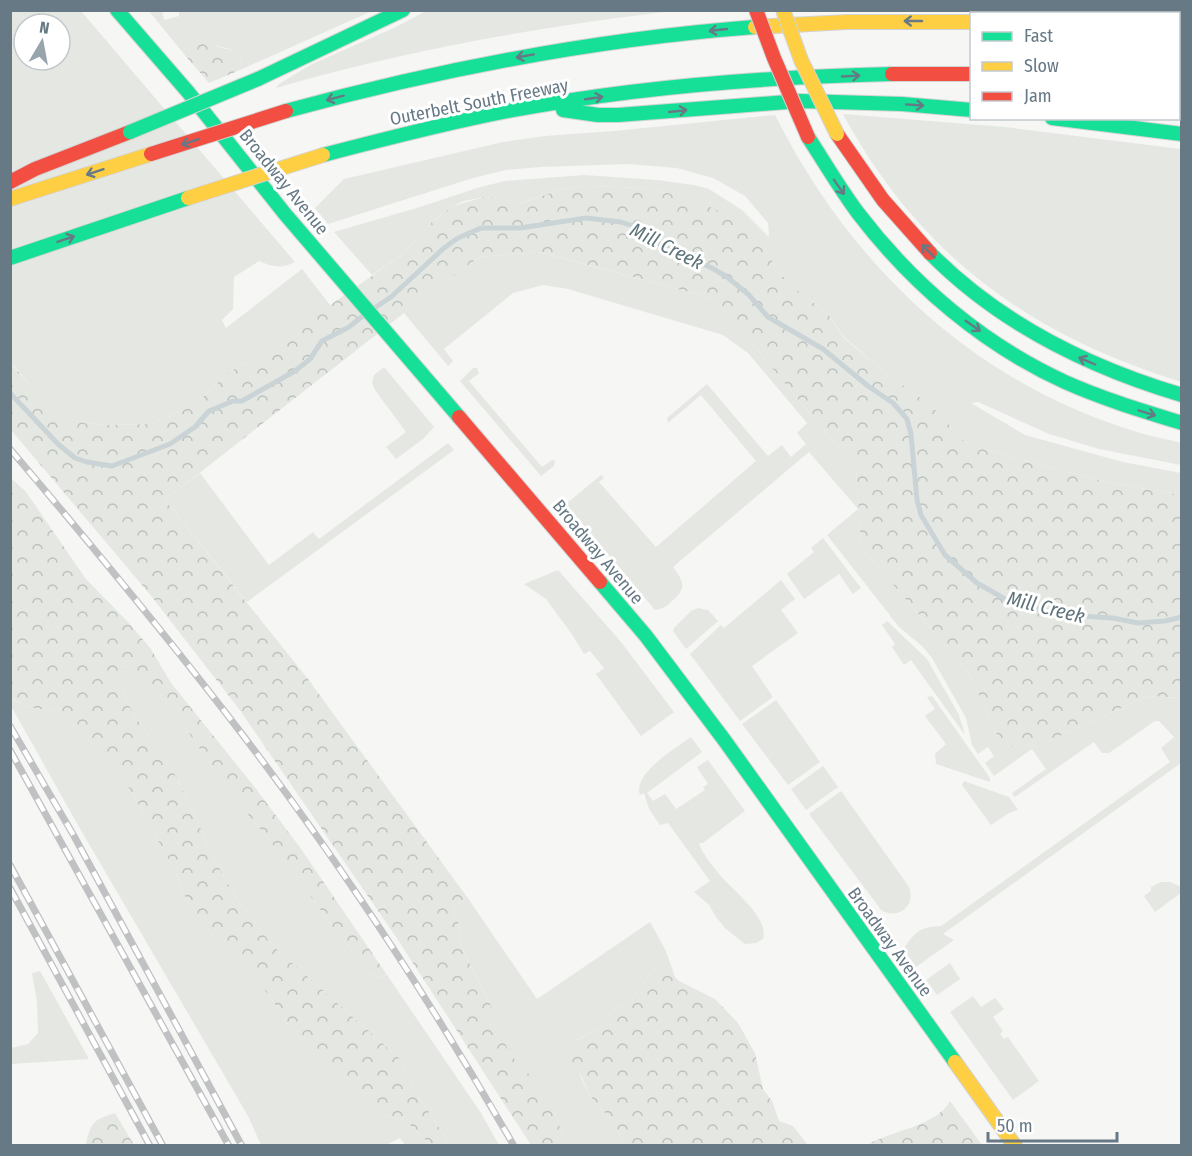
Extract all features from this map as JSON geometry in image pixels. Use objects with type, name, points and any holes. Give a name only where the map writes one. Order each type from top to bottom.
[{"type":"main road","name":"Broadway Avenue","points":[[117,10],[188,92],[285,214],[646,636],[725,741],[1015,1146]]},
{"type":"main road","points":[[10,182],[35,169],[258,79],[403,10]]},
{"type":"main road","points":[[756,10],[785,87],[808,137],[866,224],[908,271],[959,316],[1007,350],[1064,381],[1123,406],[1182,423]]},
{"type":"main road","points":[[783,10],[801,60],[837,134],[880,196],[914,237],[962,283],[995,309],[1068,353],[1128,379],[1182,395]]},
{"type":"main road","name":"Outerbelt South Freeway","points":[[10,199],[286,111],[385,85],[475,65],[594,44],[730,28],[818,23],[970,22]]},
{"type":"main road","name":"Outerbelt South Freeway","points":[[10,258],[323,155],[537,106],[666,87],[746,81],[908,73],[970,74]]},
{"type":"main road","points":[[537,106],[598,115],[800,101],[902,104],[970,110]]},
{"type":"main road","points":[[1068,120],[1182,134]]},
{"type":"green space","points":[[10,11],[81,11],[295,262],[277,266],[259,261],[234,277],[233,309],[222,320],[226,328],[302,269],[330,305],[278,349],[243,364],[228,373],[201,399],[180,412],[151,424],[84,423],[67,418],[36,391],[11,363]]},
{"type":"green space","points":[[149,11],[162,11],[164,20],[179,16],[179,11],[372,11],[240,70],[239,55],[231,49],[187,45],[183,53]]},
{"type":"green space","points":[[426,11],[672,11],[572,24],[472,41],[374,62],[276,88],[312,64],[396,27]]},
{"type":"green space","points":[[196,42],[236,51],[240,56],[240,70],[209,83],[183,53],[187,45]]},
{"type":"green space","points":[[843,114],[1005,127],[1181,149],[1181,382],[1126,363],[1075,340],[1028,314],[984,283],[944,248],[907,209],[873,164]]},
{"type":"green space","points":[[775,115],[806,170],[841,221],[880,269],[923,312],[971,350],[1022,383],[1078,411],[1137,432],[1181,443],[1181,465],[1099,449],[1049,434],[978,402],[971,403],[1025,435],[1123,462],[1181,473],[1181,495],[1101,481],[975,447],[957,437],[946,420],[929,404],[883,371],[844,337],[828,314],[788,283],[765,249],[672,194],[644,188],[588,186],[562,189],[518,204],[500,198],[484,197],[464,201],[434,220],[402,255],[372,275],[334,232],[505,181],[584,175],[657,180],[709,189],[742,210],[769,237],[768,223],[745,196],[713,178],[677,168],[627,164],[541,167],[506,170],[473,178],[328,224],[315,208],[344,179],[503,142],[545,136]]},
{"type":"green space","points":[[588,186],[644,188],[672,194],[715,209],[737,223],[765,249],[788,283],[828,314],[844,338],[883,371],[929,404],[946,420],[957,437],[975,447],[1101,481],[1181,495],[1181,698],[1148,696],[1040,745],[1003,747],[968,672],[861,547],[856,469],[715,299],[540,252],[479,257],[165,500],[308,679],[467,897],[453,908],[459,925],[462,948],[491,1006],[509,1053],[541,1087],[553,1109],[567,1145],[531,1145],[396,937],[239,709],[148,592],[11,430],[10,363],[36,391],[67,418],[104,425],[151,424],[180,412],[201,399],[228,373],[243,364],[278,349],[320,312],[402,255],[434,220],[453,206],[484,197],[500,198],[519,204],[562,189]]},
{"type":"green space","points":[[539,252],[715,299],[856,469],[861,547],[968,672],[1003,747],[1040,745],[1148,696],[1181,698],[1181,763],[943,934],[954,940],[916,967],[903,949],[915,934],[928,927],[941,926],[1170,762],[1161,748],[1174,737],[1159,721],[1155,721],[1109,753],[1102,753],[1094,742],[1015,797],[1012,793],[1046,769],[1032,749],[994,776],[985,763],[994,756],[988,747],[978,754],[972,745],[966,718],[932,658],[922,646],[899,627],[827,535],[858,509],[809,452],[673,567],[681,580],[682,588],[668,604],[655,610],[566,504],[601,475],[604,478],[599,482],[656,547],[756,461],[701,395],[668,423],[667,418],[707,384],[768,456],[782,445],[791,457],[806,444],[797,433],[807,423],[748,353],[723,335],[568,289],[543,285],[513,293],[444,349],[453,361],[448,366],[404,313],[479,257]]},
{"type":"green space","points":[[384,367],[434,427],[423,439],[396,459],[386,447],[406,432],[372,383],[374,375]]},
{"type":"green space","points":[[473,368],[477,368],[479,373],[469,381],[542,467],[555,460],[554,466],[541,476],[460,381]]},
{"type":"green space","points":[[448,443],[454,450],[247,602],[165,500],[200,473],[269,565],[313,532],[319,539]]},
{"type":"green space","points":[[10,477],[26,492],[86,579],[151,649],[171,683],[299,846],[387,975],[378,977],[370,975],[277,850],[229,791],[177,716],[145,677],[132,667],[121,666],[121,686],[126,700],[136,718],[170,765],[209,849],[234,895],[273,946],[400,1059],[416,1093],[446,1138],[448,1145],[431,1145],[406,1121],[389,1116],[365,1104],[348,1086],[325,1068],[285,1021],[256,979],[217,941],[184,895],[177,875],[131,791],[114,766],[67,719],[53,711],[27,707],[11,698]]},
{"type":"green space","points":[[823,538],[861,588],[853,594],[839,574],[804,599],[787,574],[814,552],[811,548]]},
{"type":"green space","points":[[558,570],[621,642],[674,712],[641,736],[596,674],[604,668],[590,651],[584,654],[546,599],[524,584]]},
{"type":"green space","points":[[781,580],[795,599],[781,610],[798,633],[752,666],[773,697],[740,721],[690,654],[721,625],[724,628]]},
{"type":"green space","points":[[698,608],[708,610],[718,621],[686,649],[673,631],[691,611]]},
{"type":"green space","points":[[887,621],[927,659],[959,715],[965,735],[911,660],[904,665],[892,647],[895,644],[882,625]]},
{"type":"green space","points":[[121,666],[132,667],[145,677],[177,716],[229,791],[277,850],[370,975],[378,977],[387,975],[481,1113],[499,1145],[448,1145],[446,1138],[416,1093],[400,1059],[273,946],[234,895],[209,849],[170,765],[136,718],[126,700],[121,686]]},
{"type":"green space","points":[[932,696],[990,778],[990,782],[936,764],[935,754],[946,744],[925,716],[935,709],[927,697]]},
{"type":"green space","points":[[10,698],[27,707],[53,711],[67,719],[114,766],[131,791],[177,875],[184,895],[217,941],[256,979],[285,1021],[325,1068],[348,1086],[365,1104],[389,1116],[406,1121],[431,1145],[405,1145],[400,1138],[386,1145],[261,1145],[248,1116],[11,706]]},
{"type":"green space","points":[[776,700],[820,762],[788,785],[742,724]]},
{"type":"green space","points":[[691,737],[702,752],[647,793],[653,801],[665,794],[676,809],[705,790],[703,787],[708,784],[697,767],[708,760],[745,811],[703,843],[699,843],[711,864],[756,913],[764,931],[763,939],[756,943],[745,944],[726,929],[709,905],[694,892],[710,881],[668,823],[660,825],[649,809],[644,793],[640,795],[639,787],[649,770]]},
{"type":"green space","points":[[823,766],[838,787],[806,810],[791,789]]},
{"type":"green space","points":[[964,781],[1009,797],[1018,810],[991,825],[962,785]]},
{"type":"green space","points":[[841,791],[909,887],[910,900],[900,912],[882,911],[809,814]]},
{"type":"green space","points":[[1161,882],[1170,882],[1181,887],[1181,893],[1155,912],[1144,896],[1151,891],[1151,887]]},
{"type":"green space","points":[[467,897],[537,999],[650,922],[665,949],[672,968],[662,964],[649,975],[631,1002],[616,1008],[598,1030],[576,1040],[578,1071],[589,1095],[614,1123],[625,1145],[567,1145],[553,1109],[509,1054],[491,1006],[462,948],[459,925],[453,908]]},
{"type":"green space","points":[[950,963],[960,979],[937,995],[926,980]]},
{"type":"green space","points":[[662,964],[672,968],[679,981],[715,999],[738,1023],[755,1053],[763,1089],[772,1101],[779,1121],[793,1126],[808,1145],[625,1145],[614,1123],[589,1095],[582,1077],[573,1065],[572,1045],[577,1040],[598,1030],[616,1008],[631,1002],[649,975]]},
{"type":"green space","points":[[40,971],[89,1059],[11,1064],[11,1048],[28,1044],[38,1033],[37,1002],[32,973]]},
{"type":"green space","points":[[973,996],[981,1007],[995,998],[1004,1009],[993,1017],[1003,1031],[1000,1034],[1004,1039],[1008,1037],[1039,1081],[1013,1100],[950,1012]]},
{"type":"green space","points":[[950,1101],[982,1145],[867,1145],[924,1122],[944,1109]]},
{"type":"green space","points":[[115,1113],[134,1145],[87,1145],[90,1130],[95,1122]]},
{"type":"waterway","name":"Mill Creek","points":[[373,309],[391,297],[444,248],[458,238],[481,228],[520,228],[586,218],[621,222],[639,228],[662,246],[727,277],[748,294],[768,317],[823,349],[868,386],[893,403],[907,419],[911,434],[917,500],[921,515],[945,555],[977,583],[1012,603],[1064,615],[1113,618],[1138,623],[1182,617]]},
{"type":"waterway","name":"Mill Creek","points":[[10,393],[58,444],[75,458],[112,466],[170,444],[195,427],[209,411],[233,401],[242,401],[295,371],[310,359],[322,341],[349,327],[365,314]]},
{"type":"railway","points":[[10,449],[214,697],[279,783],[350,884],[418,987],[514,1146]]},
{"type":"railway","points":[[10,726],[74,836],[242,1146]]},
{"type":"railway","points":[[10,750],[229,1146]]},
{"type":"railway","points":[[10,865],[163,1146]]},
{"type":"railway","points":[[10,888],[150,1146]]},
{"type":"traffic: fast","points":[[117,10],[188,92],[285,214],[459,417]]},
{"type":"traffic: fast","points":[[258,79],[403,10]]},
{"type":"traffic: fast","points":[[286,111],[402,82],[519,58],[636,39],[755,27]]},
{"type":"traffic: fast","points":[[323,155],[485,116],[603,96],[747,81],[892,74]]},
{"type":"traffic: fast","points":[[130,132],[258,79]]},
{"type":"traffic: fast","points":[[563,110],[598,115],[618,115],[800,101],[902,104],[970,110]]},
{"type":"traffic: fast","points":[[1068,120],[1182,134]]},
{"type":"traffic: fast","points":[[808,137],[851,204],[879,239],[926,288],[978,331],[1006,350],[1065,382],[1108,399],[1182,423]]},
{"type":"traffic: fast","points":[[10,258],[188,198]]},
{"type":"traffic: fast","points":[[930,253],[986,301],[1047,340],[1113,371],[1182,395]]},
{"type":"traffic: fast","points":[[600,582],[646,636],[725,741],[955,1062]]},
{"type":"traffic: slow","points":[[783,10],[801,60],[837,134]]},
{"type":"traffic: slow","points":[[755,27],[847,22],[970,22]]},
{"type":"traffic: slow","points":[[10,199],[151,154]]},
{"type":"traffic: slow","points":[[188,198],[323,155]]},
{"type":"traffic: slow","points":[[955,1062],[1015,1146]]},
{"type":"traffic: jam","points":[[756,10],[808,137]]},
{"type":"traffic: jam","points":[[892,74],[970,74]]},
{"type":"traffic: jam","points":[[151,154],[286,111]]},
{"type":"traffic: jam","points":[[10,182],[35,169],[130,132]]},
{"type":"traffic: jam","points":[[837,134],[883,200],[930,253]]},
{"type":"traffic: jam","points":[[459,417],[600,582]]}]
